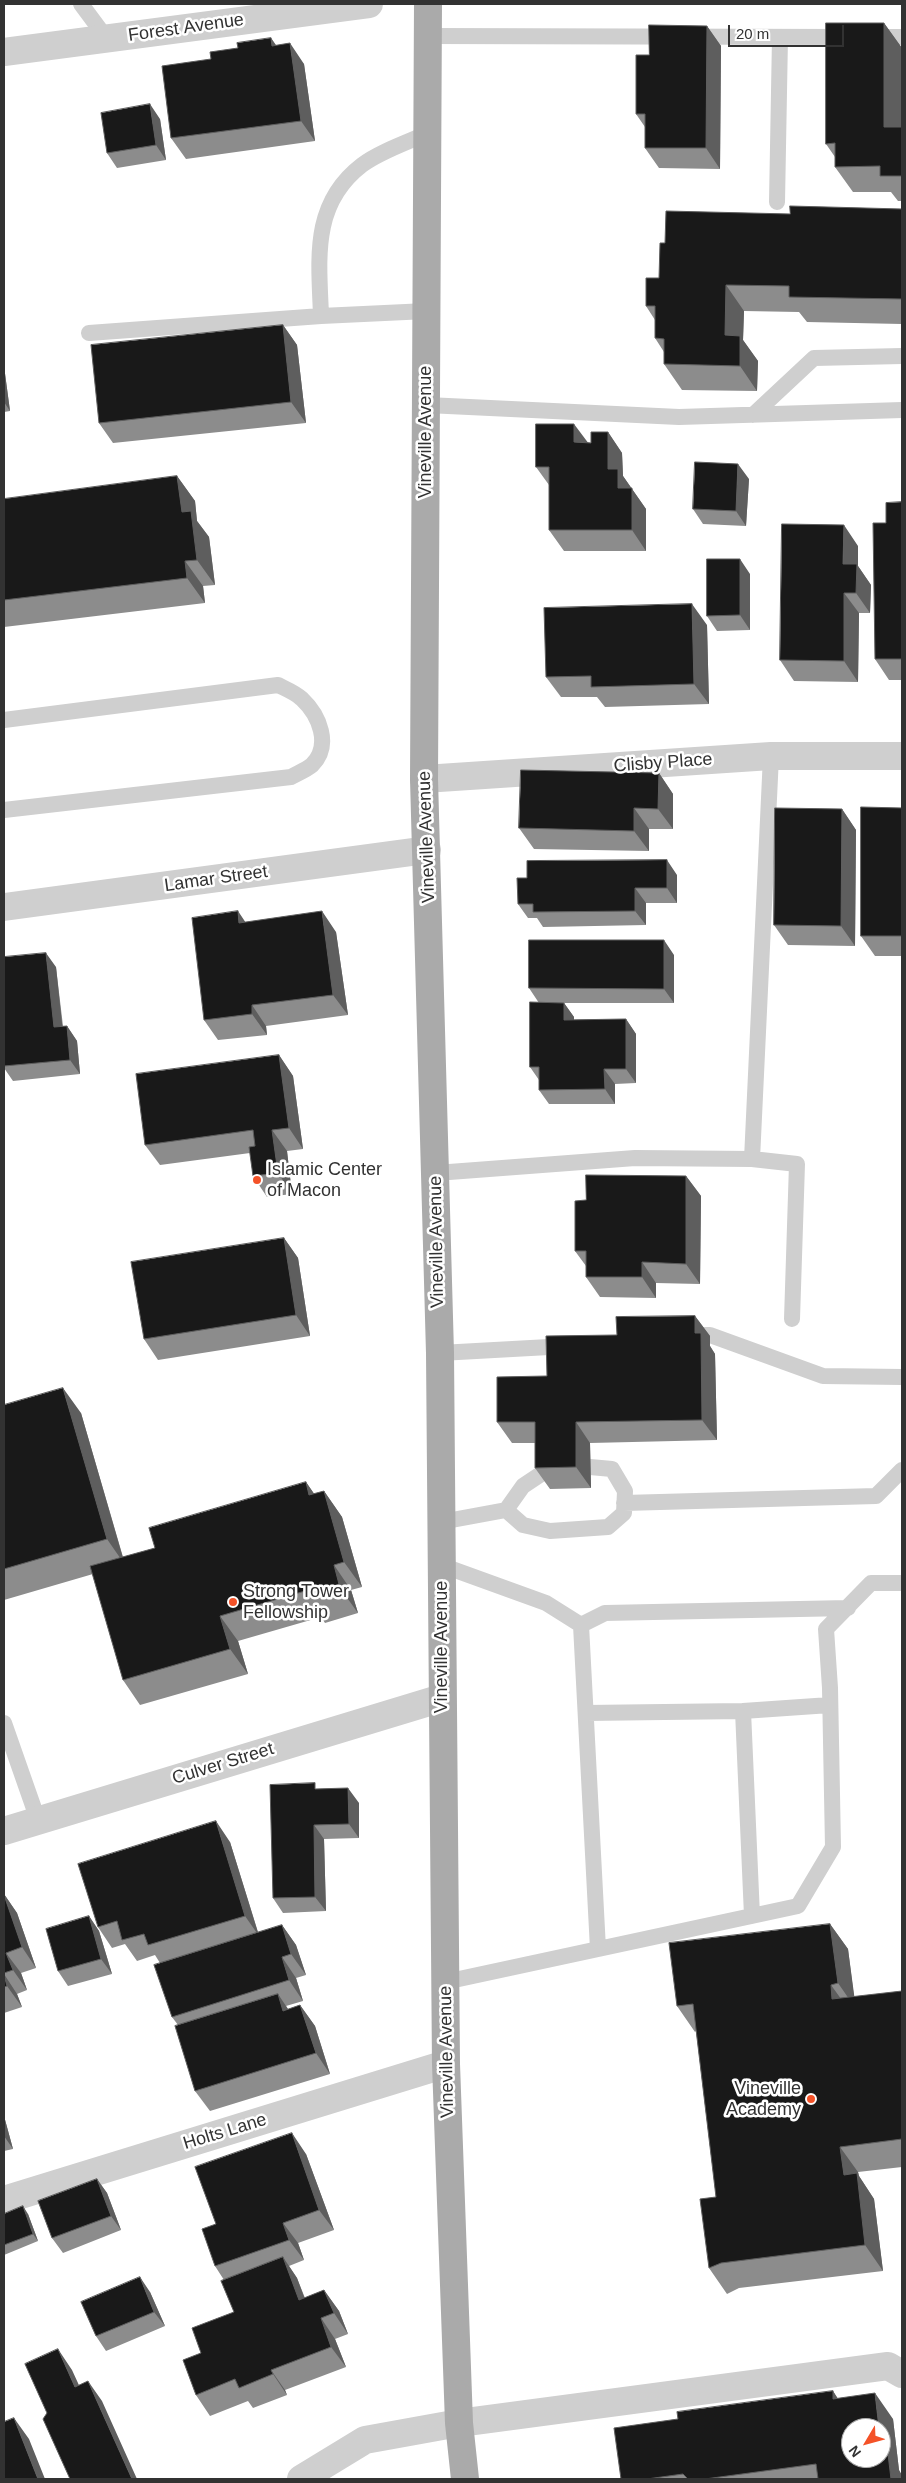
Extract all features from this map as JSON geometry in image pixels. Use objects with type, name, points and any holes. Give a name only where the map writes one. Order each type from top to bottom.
[{"type":"main road","name":"Vineville Avenue","points":[[428,4],[424,779],[440,1353],[446,2064],[459,2423],[465,2479]]},
{"type":"street","name":"Forest Avenue","points":[[4,52],[369,4]]},
{"type":"street","name":"Clisby Place","points":[[424,779],[771,756],[902,756]]},
{"type":"street","name":"Lamar Street","points":[[4,907],[427,850]]},
{"type":"street","name":"Culver Street","points":[[4,1831],[442,1698]]},
{"type":"street","name":"Holts Lane","points":[[4,2200],[446,2064]]},
{"type":"street","points":[[301,2479],[365,2440],[459,2423],[888,2366],[902,2374]]},
{"type":"lane","points":[[82,4],[107,38]]},
{"type":"lane","points":[[428,36],[902,37]]},
{"type":"lane","points":[[778,202],[780,36]]},
{"type":"lane","points":[[321,316],[319,242],[329,206],[340,185],[363,164],[428,133]]},
{"type":"lane","points":[[89,333],[321,316],[427,311]]},
{"type":"lane","points":[[753,415],[814,358],[902,356]]},
{"type":"lane","points":[[427,405],[678,417],[902,410]]},
{"type":"lane","points":[[4,720],[278,685],[301,697],[316,714],[321,732],[322,749],[312,765],[292,777],[4,810]]},
{"type":"lane","points":[[752,1158],[771,756]]},
{"type":"lane","points":[[436,1173],[635,1158],[752,1158],[797,1164],[792,1319]]},
{"type":"lane","points":[[670,1335],[710,1335],[823,1376],[902,1376]]},
{"type":"lane","points":[[440,1353],[580,1345]]},
{"type":"lane","points":[[506,1510],[524,1525],[550,1531],[608,1527],[624,1513],[625,1491],[612,1469],[590,1467]]},
{"type":"lane","points":[[441,1522],[506,1510],[523,1486],[550,1468]]},
{"type":"lane","points":[[624,1504],[876,1496],[902,1470]]},
{"type":"lane","points":[[441,1565],[546,1603],[581,1625]]},
{"type":"lane","points":[[445,1982],[798,1906],[833,1847],[830,1705],[826,1629],[872,1583],[902,1583]]},
{"type":"lane","points":[[581,1625],[605,1613],[848,1608]]},
{"type":"lane","points":[[581,1625],[598,1949]]},
{"type":"lane","points":[[586,1713],[743,1711],[830,1705]]},
{"type":"lane","points":[[743,1711],[752,1916]]},
{"type":"lane","points":[[4,1723],[38,1820]]},
{"type":"building","points":[[826,23],[884,23],[884,127],[902,127],[902,176],[880,176],[880,166],[835,167],[835,143],[826,144]]},
{"type":"building","points":[[649,25],[707,26],[706,148],[645,148],[645,114],[636,114],[636,55],[649,55]]},
{"type":"building","points":[[271,38],[272,46],[290,43],[301,121],[171,138],[162,66],[211,59],[210,52],[238,48],[237,43]]},
{"type":"building","points":[[150,104],[156,145],[107,153],[101,113]]},
{"type":"building","points":[[790,206],[902,209],[902,299],[789,297],[789,286],[726,285],[725,335],[740,336],[740,366],[664,364],[664,339],[655,338],[655,306],[646,306],[646,278],[659,278],[660,243],[665,243],[666,211],[790,214]]},
{"type":"building","points":[[283,325],[291,402],[99,423],[91,345]]},
{"type":"building","points":[[536,424],[574,424],[574,442],[591,443],[591,432],[608,432],[608,469],[618,469],[618,488],[632,488],[632,530],[549,530],[549,467],[536,467]]},
{"type":"building","points":[[695,462],[738,464],[736,511],[693,509]]},
{"type":"building","points":[[177,476],[182,512],[191,511],[197,560],[185,561],[187,578],[4,600],[4,499]]},
{"type":"building","points":[[902,502],[902,659],[875,659],[873,523],[886,523],[886,503]]},
{"type":"building","points":[[782,524],[844,525],[843,564],[857,564],[856,593],[844,593],[844,661],[780,660]]},
{"type":"building","points":[[707,559],[740,559],[740,615],[707,616]]},
{"type":"building","points":[[692,604],[694,684],[591,687],[591,676],[546,677],[544,608]]},
{"type":"building","points":[[521,770],[659,773],[658,809],[634,808],[634,831],[519,828]]},
{"type":"building","points":[[861,807],[902,808],[902,936],[861,936]]},
{"type":"building","points":[[775,808],[842,809],[841,926],[774,925]]},
{"type":"building","points":[[667,860],[667,888],[635,888],[635,911],[533,912],[533,904],[518,904],[517,878],[527,878],[527,861]]},
{"type":"building","points":[[238,911],[239,923],[322,911],[333,995],[252,1005],[252,1014],[204,1020],[192,918]]},
{"type":"building","points":[[529,940],[664,940],[664,989],[529,988]]},
{"type":"building","points":[[46,953],[54,1027],[67,1026],[70,1060],[4,1066],[4,957]]},
{"type":"building","points":[[530,1002],[564,1003],[564,1020],[626,1019],[626,1069],[604,1069],[605,1089],[539,1090],[539,1067],[530,1067]]},
{"type":"building","points":[[279,1055],[289,1128],[272,1130],[278,1173],[253,1176],[249,1147],[255,1146],[253,1130],[145,1145],[136,1074]]},
{"type":"building","points":[[586,1175],[686,1176],[686,1264],[642,1262],[642,1277],[586,1277],[586,1251],[575,1251],[575,1201],[586,1200]]},
{"type":"building","points":[[284,1238],[296,1315],[144,1339],[131,1262]]},
{"type":"building","points":[[695,1316],[695,1333],[701,1333],[702,1420],[576,1422],[576,1467],[535,1468],[535,1422],[497,1422],[497,1377],[547,1376],[546,1336],[617,1335],[616,1317]]},
{"type":"building","points":[[63,1388],[107,1539],[4,1569],[4,1405]]},
{"type":"building","name":"Strong Tower Fellowship","points":[[306,1482],[309,1495],[324,1491],[344,1562],[334,1565],[340,1588],[307,1597],[305,1591],[220,1616],[230,1649],[123,1680],[90,1566],[155,1548],[149,1528]]},
{"type":"building","points":[[315,1783],[315,1789],[348,1788],[349,1824],[314,1825],[315,1897],[273,1898],[270,1785]]},
{"type":"building","points":[[216,1821],[245,1916],[148,1945],[144,1934],[122,1940],[117,1921],[98,1927],[78,1864]]},
{"type":"building","points":[[4,1895],[22,1947],[6,1953],[13,1970],[4,1973]]},
{"type":"building","points":[[89,1916],[101,1959],[58,1971],[46,1929]]},
{"type":"building","name":"Vineville Academy","points":[[830,1924],[838,1983],[831,1985],[832,1999],[902,1991],[902,2139],[840,2147],[844,2175],[857,2173],[865,2245],[721,2263],[709,2268],[700,2199],[716,2197],[693,2004],[677,2006],[669,1943]]},
{"type":"building","points":[[282,1925],[291,1954],[282,1957],[289,1980],[172,2017],[154,1965]]},
{"type":"building","points":[[4,1975],[7,1986],[4,1987]]},
{"type":"building","points":[[278,1994],[283,2011],[300,2005],[316,2053],[195,2091],[175,2026]]},
{"type":"building","points":[[292,2133],[319,2210],[283,2223],[289,2240],[215,2266],[202,2229],[216,2224],[195,2167]]},
{"type":"building","points":[[97,2179],[111,2216],[52,2238],[38,2201]]},
{"type":"building","points":[[23,2206],[33,2234],[4,2245],[4,2214]]},
{"type":"building","points":[[283,2257],[299,2300],[324,2290],[334,2313],[321,2318],[331,2347],[271,2370],[273,2374],[239,2388],[235,2379],[196,2395],[183,2360],[201,2353],[192,2328],[234,2312],[221,2281]]},
{"type":"building","points":[[140,2277],[154,2312],[96,2336],[81,2302]]},
{"type":"building","points":[[58,2349],[75,2387],[88,2381],[132,2479],[70,2479],[43,2419],[47,2413],[25,2364]]},
{"type":"building","points":[[833,2391],[833,2399],[875,2393],[878,2418],[841,2418],[841,2468],[890,2468],[891,2479],[818,2479],[816,2464],[705,2479],[688,2479],[683,2474],[647,2479],[621,2479],[614,2428],[678,2419],[677,2412]]},
{"type":"building","points":[[14,2418],[38,2479],[4,2479],[4,2422]]},
{"type":"place","name":"Islamic Center of Macon","points":[[257,1180]]},
{"type":"place","name":"Strong Tower Fellowship","points":[[233,1602]]},
{"type":"place","name":"Vineville Academy","points":[[811,2099]]}]
